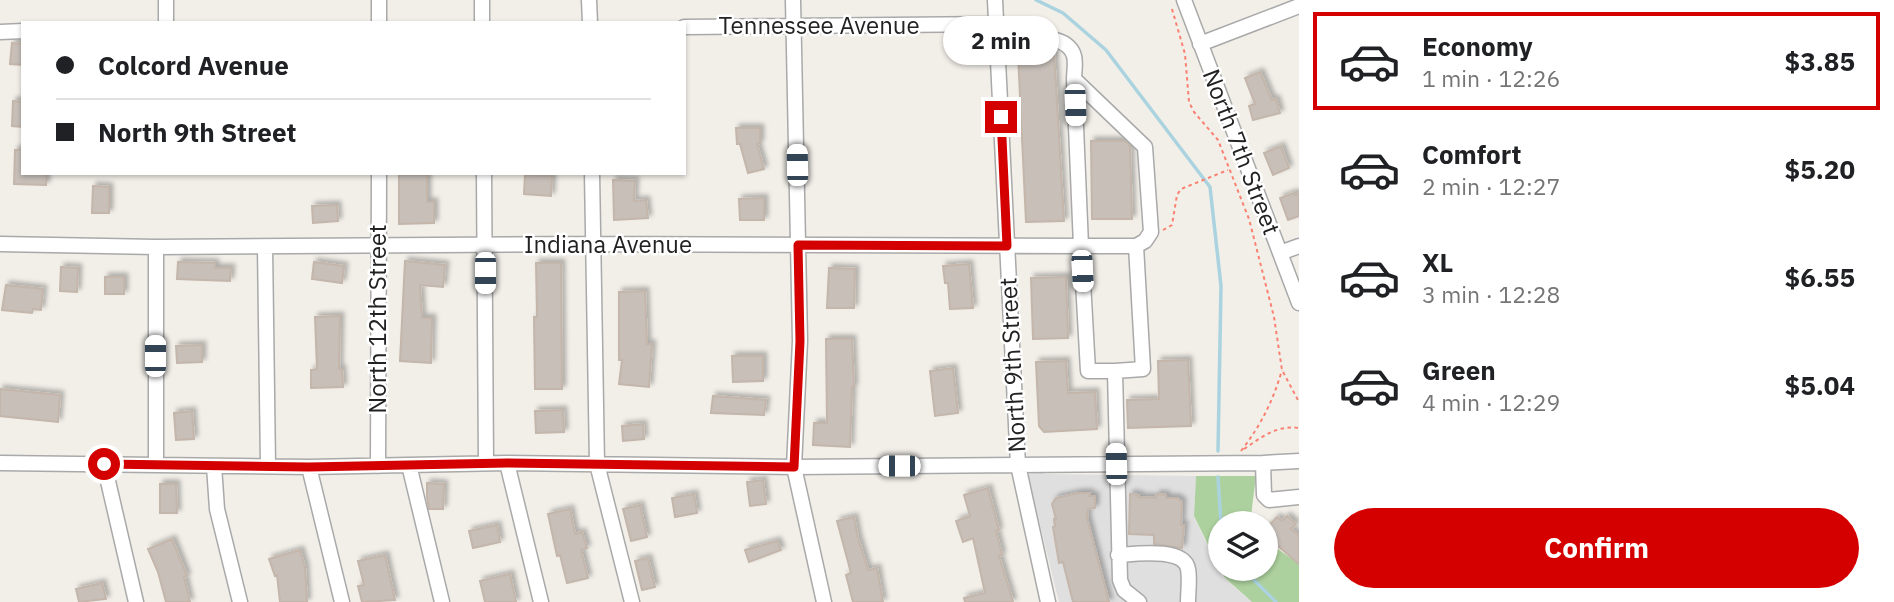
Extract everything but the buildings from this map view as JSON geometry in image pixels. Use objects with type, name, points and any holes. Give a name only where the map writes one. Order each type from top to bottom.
[{"type":"street","points":[[166,0],[166,21]]},
{"type":"street","points":[[379,0],[379,21]]},
{"type":"street","points":[[482,0],[482,21]]},
{"type":"street","points":[[589,0],[590,21]]},
{"type":"street","points":[[793,0],[800,341],[794,467],[824,602]]},
{"type":"street","name":"North 9th Street","points":[[995,0],[1018,465],[1048,602]]},
{"type":"street","name":"North 7th Street","points":[[1184,0],[1299,303]]},
{"type":"street","points":[[1200,44],[1297,6]]},
{"type":"street","name":"Tennessee Avenue","points":[[686,27],[794,26],[997,32],[1056,38],[1069,46],[1074,57],[1088,372],[1115,371]]},
{"type":"street","points":[[0,32],[21,31]]},
{"type":"street","points":[[1074,79],[1145,146],[1151,232],[1145,241],[1136,246],[1143,369],[1115,371],[1120,580],[1124,590],[1139,602]]},
{"type":"street","name":"North 12th Street","points":[[379,175],[379,466]]},
{"type":"street","points":[[484,175],[486,463]]},
{"type":"street","points":[[592,175],[597,464],[632,602]]},
{"type":"street","name":"Indiana Avenue","points":[[0,244],[156,247],[593,244],[1136,246]]},
{"type":"street","points":[[1280,253],[1299,246]]},
{"type":"street","points":[[156,247],[156,465]]},
{"type":"street","points":[[265,247],[268,466]]},
{"type":"street","points":[[0,463],[309,467],[507,463],[794,467],[1299,461]]},
{"type":"street","points":[[507,463],[541,602]]},
{"type":"street","points":[[1263,463],[1264,495],[1269,500],[1299,497]]},
{"type":"street","points":[[104,464],[136,602]]},
{"type":"street","points":[[409,465],[442,602]]},
{"type":"street","points":[[214,466],[217,509],[240,602]]},
{"type":"street","points":[[309,467],[342,602]]},
{"type":"street","points":[[1118,555],[1171,554],[1182,559],[1188,570],[1188,602]]},
{"type":"path","points":[[1170,0],[1185,54],[1189,102],[1218,140],[1248,219],[1274,317],[1282,370],[1299,402]]},
{"type":"path","points":[[1151,232],[1172,225],[1179,191],[1229,170]]},
{"type":"path","points":[[1282,370],[1271,405],[1241,452],[1267,433],[1283,427],[1299,428]]},
{"type":"shaded area","points":[[1042,469],[1045,474],[1196,476],[1194,517],[1208,546],[1208,581],[1228,581],[1252,602],[1059,602],[1027,480],[1029,474]]},
{"type":"green space","points":[[1196,476],[1256,476],[1252,511],[1208,511],[1208,545],[1194,516]]},
{"type":"green space","points":[[1278,549],[1299,564],[1299,602],[1252,602],[1228,581],[1278,581]]},
{"type":"waterway","points":[[1036,0],[1063,13],[1106,50],[1210,187],[1221,286],[1218,451]]},
{"type":"waterway","points":[[1218,477],[1220,511]]},
{"type":"waterway","points":[[1255,581],[1276,602]]},
{"type":"route","points":[[104,464],[309,467],[507,463],[794,467],[800,341],[798,245],[1007,246],[1001,117]]}]
